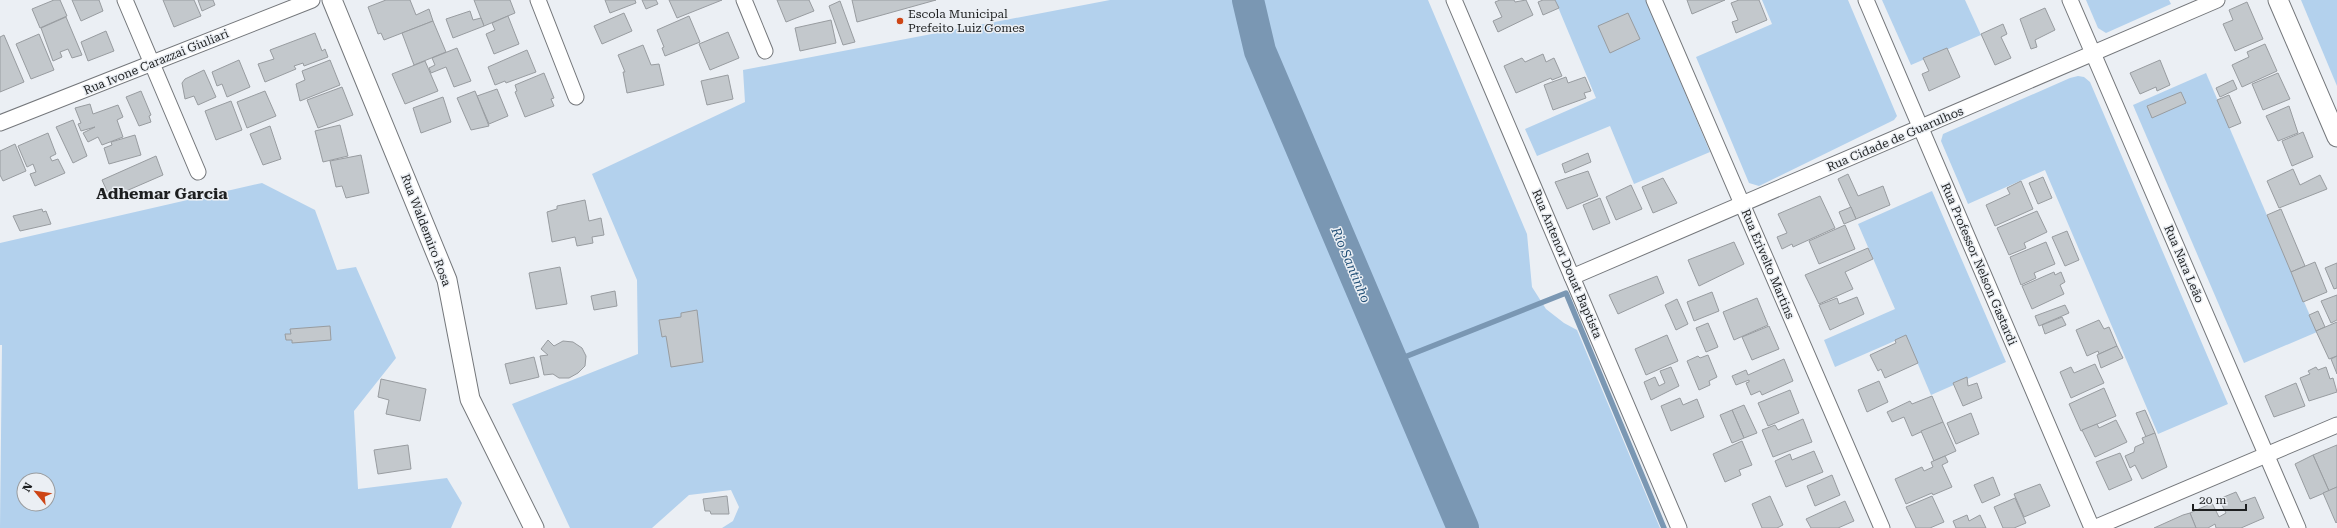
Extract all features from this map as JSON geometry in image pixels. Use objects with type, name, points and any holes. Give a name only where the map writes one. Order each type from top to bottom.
[{"type":"street","points":[[125,0],[198,172]]},
{"type":"street","name":"Rua Ivone Carazzai Giuliari","points":[[0,123],[312,0]]},
{"type":"street","name":"Rua Waldemiro Rosa","points":[[332,0],[447,280],[470,399],[534,528]]},
{"type":"street","points":[[538,0],[576,97]]},
{"type":"street","points":[[744,0],[765,52]]},
{"type":"street","name":"Rua Antenor Douat Baptista","points":[[1454,0],[1680,528]]},
{"type":"street","name":"Rua Erivelto Martins","points":[[1654,0],[1882,528]]},
{"type":"street","name":"Rua Professor Nelson Gastardi","points":[[1866,0],[2093,528]]},
{"type":"street","name":"Rua Nara Leão","points":[[2070,0],[2298,528]]},
{"type":"street","name":"Rua Cidade de Guarulhos","points":[[1572,277],[2217,0]]},
{"type":"street","points":[[2278,0],[2337,137]]},
{"type":"street","points":[[2093,528],[2337,425]]},
{"type":"shaded area","points":[[1110,0],[1428,0],[1527,234],[1532,287],[1546,309],[1564,323],[1577,330],[1660,528],[722,528],[733,521],[739,507],[731,490],[689,495],[652,528],[570,528],[512,404],[638,354],[637,280],[592,174],[745,102],[743,70]]},
{"type":"shaded area","points":[[1555,0],[1646,0],[1710,152],[1634,184],[1610,126],[1537,156],[1525,129],[1596,98]]},
{"type":"shaded area","points":[[1762,0],[1848,0],[1897,116],[1894,120],[1759,186],[1749,183],[1696,57],[1772,24]]},
{"type":"shaded area","points":[[1882,0],[1965,0],[1981,35],[1911,65]]},
{"type":"shaded area","points":[[2086,0],[2169,0],[2171,4],[2106,33],[2098,28]]},
{"type":"shaded area","points":[[2301,0],[2337,0],[2337,86]]},
{"type":"shaded area","points":[[2206,73],[2317,332],[2244,363],[2133,105]]},
{"type":"shaded area","points":[[2078,76],[2084,77],[2090,82],[2228,404],[2158,434],[2045,170],[1968,204],[1941,141],[1943,134],[2070,78]]},
{"type":"shaded area","points":[[262,183],[315,210],[337,270],[356,267],[396,358],[354,411],[358,489],[447,478],[462,503],[451,528],[0,528],[2,345],[0,345],[0,243]]},
{"type":"shaded area","points":[[1932,191],[2006,362],[1931,395],[1906,336],[1835,367],[1824,340],[1895,309],[1858,224]]},
{"type":"building","points":[[54,0],[60,0],[67,16],[40,28],[32,9]]},
{"type":"building","points":[[72,0],[99,0],[103,11],[81,21]]},
{"type":"building","points":[[163,0],[194,0],[201,16],[174,27]]},
{"type":"building","points":[[198,0],[213,0],[215,5],[202,11]]},
{"type":"building","points":[[386,0],[410,0],[416,15],[429,9],[433,21],[384,40],[381,33],[378,34],[368,7]]},
{"type":"building","points":[[474,0],[510,0],[515,13],[484,26]]},
{"type":"building","points":[[605,0],[635,0],[636,3],[610,13]]},
{"type":"building","points":[[642,0],[656,0],[658,4],[646,9]]},
{"type":"building","points":[[669,0],[722,0],[677,18]]},
{"type":"building","points":[[777,0],[809,0],[814,11],[786,22]]},
{"type":"building","points":[[852,0],[936,0],[857,22]]},
{"type":"building","points":[[1500,0],[1514,0],[1515,2],[1526,0],[1533,15],[1498,32],[1493,21],[1502,17],[1495,2]]},
{"type":"building","points":[[1543,0],[1555,0],[1559,8],[1543,15],[1538,2]]},
{"type":"building","points":[[1687,0],[1725,0],[1692,14]]},
{"type":"building","points":[[1739,0],[1759,0],[1767,20],[1736,33],[1732,22],[1738,20],[1731,3]]},
{"type":"building","points":[[840,1],[855,42],[843,45],[829,6]]},
{"type":"building","points":[[2247,2],[2263,39],[2235,51],[2223,24],[2233,20],[2229,10]]},
{"type":"building","points":[[2045,8],[2055,30],[2035,40],[2037,47],[2031,49],[2020,19]]},
{"type":"building","points":[[470,11],[473,20],[481,18],[484,26],[453,38],[446,19]]},
{"type":"building","points":[[624,13],[632,31],[602,44],[594,26]]},
{"type":"building","points":[[1628,13],[1640,39],[1610,53],[1598,26]]},
{"type":"building","points":[[508,16],[519,44],[494,54],[486,34],[495,30],[492,23]]},
{"type":"building","points":[[689,16],[700,42],[665,56],[662,48],[664,47],[657,30]]},
{"type":"building","points":[[66,17],[82,55],[72,58],[68,49],[60,52],[62,57],[53,61],[41,28]]},
{"type":"building","points":[[831,20],[836,43],[800,51],[795,28]]},
{"type":"building","points":[[433,21],[446,52],[414,65],[402,33]]},
{"type":"building","points":[[2003,24],[2007,34],[2001,37],[2011,58],[1995,65],[1981,34]]},
{"type":"building","points":[[106,31],[114,51],[88,61],[81,42]]},
{"type":"building","points":[[728,32],[739,58],[710,70],[699,44]]},
{"type":"building","points":[[315,33],[322,51],[325,49],[328,57],[304,66],[303,63],[294,66],[296,69],[265,82],[258,64],[274,59],[270,50]]},
{"type":"building","points":[[39,34],[54,70],[31,79],[16,44]]},
{"type":"building","points":[[4,35],[24,82],[0,92],[0,37]]},
{"type":"building","points":[[2265,44],[2277,71],[2242,87],[2232,65],[2249,57],[2247,52]]},
{"type":"building","points":[[643,45],[651,65],[659,64],[664,85],[627,93],[623,72],[625,72],[618,55]]},
{"type":"building","points":[[457,48],[471,81],[454,87],[446,67],[431,73],[429,68],[435,65],[432,58]]},
{"type":"building","points":[[1947,48],[1960,77],[1929,91],[1922,74],[1929,71],[1923,58]]},
{"type":"building","points":[[527,50],[536,72],[506,83],[505,81],[495,85],[488,67]]},
{"type":"building","points":[[1543,54],[1546,62],[1554,58],[1562,76],[1552,80],[1551,78],[1516,93],[1504,66],[1522,58],[1525,62]]},
{"type":"building","points":[[239,60],[250,87],[227,97],[222,84],[217,86],[212,72]]},
{"type":"building","points":[[330,60],[340,85],[300,101],[296,84],[305,80],[302,71]]},
{"type":"building","points":[[2160,60],[2170,85],[2157,91],[2156,87],[2140,94],[2130,73]]},
{"type":"building","points":[[425,61],[438,91],[405,104],[392,74]]},
{"type":"building","points":[[204,70],[216,97],[198,105],[194,96],[185,99],[182,83],[185,79]]},
{"type":"building","points":[[544,73],[554,98],[551,99],[554,106],[525,117],[515,92],[517,91],[515,85]]},
{"type":"building","points":[[2278,73],[2290,99],[2263,110],[2252,84]]},
{"type":"building","points":[[728,75],[733,99],[707,105],[701,81]]},
{"type":"building","points":[[1566,77],[1568,83],[1585,77],[1591,91],[1584,93],[1586,98],[1553,110],[1544,85]]},
{"type":"building","points":[[2233,80],[2237,89],[2220,97],[2216,88]]},
{"type":"building","points":[[342,87],[353,115],[318,128],[307,100]]},
{"type":"building","points":[[497,89],[508,116],[489,124],[477,96]]},
{"type":"building","points":[[141,91],[151,115],[149,116],[151,122],[139,126],[126,97]]},
{"type":"building","points":[[265,91],[276,116],[247,128],[237,102]]},
{"type":"building","points":[[475,91],[489,126],[471,130],[457,98]]},
{"type":"building","points":[[2181,92],[2186,103],[2152,118],[2147,106]]},
{"type":"building","points":[[2229,95],[2241,123],[2229,128],[2217,100]]},
{"type":"building","points":[[443,97],[451,122],[421,133],[413,108]]},
{"type":"building","points":[[231,101],[242,130],[216,140],[205,111]]},
{"type":"building","points":[[90,104],[93,114],[118,105],[123,117],[117,120],[123,137],[102,145],[98,137],[88,142],[83,133],[95,127],[81,131],[78,124],[81,123],[75,108]]},
{"type":"building","points":[[2289,106],[2298,133],[2278,141],[2266,116]]},
{"type":"building","points":[[73,120],[87,156],[73,163],[56,127]]},
{"type":"building","points":[[340,125],[348,156],[323,162],[315,131]]},
{"type":"building","points":[[270,126],[281,159],[263,165],[250,134]]},
{"type":"building","points":[[2303,132],[2313,157],[2292,166],[2282,141]]},
{"type":"building","points":[[48,133],[56,154],[50,157],[52,161],[58,159],[65,173],[35,186],[30,174],[36,172],[33,164],[27,167],[18,146]]},
{"type":"building","points":[[135,135],[141,155],[109,164],[104,148],[112,145],[111,142]]},
{"type":"building","points":[[15,144],[26,171],[3,181],[0,175],[0,151]]},
{"type":"building","points":[[1588,153],[1591,162],[1565,173],[1562,164]]},
{"type":"building","points":[[361,155],[369,193],[346,198],[342,186],[336,187],[330,161]]},
{"type":"building","points":[[156,156],[163,175],[110,198],[102,180]]},
{"type":"building","points":[[2293,169],[2300,185],[2320,175],[2327,189],[2279,208],[2267,181]]},
{"type":"building","points":[[1588,171],[1598,196],[1567,209],[1555,182]]},
{"type":"building","points":[[1848,174],[1858,196],[1883,186],[1890,205],[1856,219],[1838,179]]},
{"type":"building","points":[[2043,177],[2052,198],[2038,204],[2029,183]]},
{"type":"building","points":[[1663,178],[1677,203],[1653,213],[1642,187]]},
{"type":"building","points":[[2021,181],[2033,209],[1995,226],[1986,205],[2010,194],[2007,188]]},
{"type":"building","points":[[1631,185],[1642,209],[1616,220],[1606,197]]},
{"type":"building","points":[[1820,196],[1835,228],[1793,247],[1792,244],[1782,249],[1777,237],[1787,233],[1778,214]]},
{"type":"building","points":[[1600,198],[1610,223],[1593,230],[1583,205]]},
{"type":"building","points":[[585,200],[589,221],[601,218],[604,235],[592,237],[593,243],[577,246],[575,237],[552,242],[547,212],[557,209],[557,206]]},
{"type":"building","points":[[1851,207],[1856,219],[1844,224],[1839,212]]},
{"type":"building","points":[[42,209],[43,212],[46,211],[51,224],[20,231],[13,216]]},
{"type":"building","points":[[2281,209],[2305,266],[2291,272],[2267,215]]},
{"type":"building","points":[[2037,211],[2047,232],[2024,243],[2026,248],[2009,255],[1997,228]]},
{"type":"building","points":[[1845,225],[1855,249],[1819,264],[1809,241]]},
{"type":"building","points":[[2067,231],[2079,260],[2065,266],[2052,237]]},
{"type":"building","points":[[1734,242],[1744,264],[1699,286],[1688,260]]},
{"type":"building","points":[[2046,242],[2055,264],[2034,273],[2036,278],[2021,285],[2010,257]]},
{"type":"building","points":[[1868,248],[1873,259],[1845,272],[1853,289],[1819,304],[1805,275]]},
{"type":"building","points":[[2315,262],[2327,292],[2303,302],[2291,272]]},
{"type":"building","points":[[2337,263],[2337,288],[2334,289],[2325,268]]},
{"type":"building","points":[[560,267],[567,304],[536,309],[529,273]]},
{"type":"building","points":[[2054,272],[2055,275],[2061,272],[2065,282],[2060,285],[2064,294],[2032,309],[2022,286]]},
{"type":"building","points":[[1657,276],[1664,293],[1618,314],[1609,295]]},
{"type":"building","points":[[615,291],[617,306],[594,310],[591,296]]},
{"type":"building","points":[[1712,292],[1719,311],[1694,321],[1687,302]]},
{"type":"building","points":[[2337,295],[2337,320],[2331,323],[2321,301]]},
{"type":"building","points":[[1857,297],[1864,314],[1830,330],[1819,305],[1837,298],[1839,304]]},
{"type":"building","points":[[1757,298],[1768,325],[1734,340],[1723,312]]},
{"type":"building","points":[[1677,299],[1688,324],[1676,330],[1665,305]]},
{"type":"building","points":[[2065,305],[2069,313],[2039,326],[2035,316]]},
{"type":"building","points":[[697,310],[703,362],[671,367],[666,336],[662,337],[659,320],[681,317],[681,313]]},
{"type":"building","points":[[2318,311],[2325,327],[2316,331],[2309,315]]},
{"type":"building","points":[[2062,317],[2066,325],[2045,334],[2042,325]]},
{"type":"building","points":[[2099,320],[2104,329],[2109,327],[2117,346],[2099,354],[2098,351],[2087,356],[2076,330]]},
{"type":"building","points":[[2337,322],[2337,356],[2329,359],[2316,331]]},
{"type":"building","points":[[1708,323],[1718,347],[1706,352],[1696,328]]},
{"type":"building","points":[[330,326],[331,340],[292,343],[292,340],[286,340],[285,334],[291,334],[290,329]]},
{"type":"building","points":[[1769,326],[1779,349],[1752,360],[1742,337]]},
{"type":"building","points":[[1667,335],[1678,361],[1646,375],[1635,349]]},
{"type":"building","points":[[1906,335],[1918,363],[1885,378],[1881,369],[1878,371],[1870,355],[1896,343],[1895,340]]},
{"type":"building","points":[[548,340],[554,346],[563,341],[573,342],[582,348],[586,356],[585,366],[578,373],[569,378],[559,378],[553,374],[544,375],[540,356],[548,355],[541,349]]},
{"type":"building","points":[[2117,346],[2123,358],[2101,368],[2097,355]]},
{"type":"building","points":[[1708,355],[1717,377],[1709,381],[1710,385],[1699,390],[1687,361],[1698,356],[1700,358]]},
{"type":"building","points":[[2337,356],[2337,374],[2331,359]]},
{"type":"building","points":[[534,357],[539,377],[510,384],[505,364]]},
{"type":"building","points":[[1784,359],[1793,381],[1762,395],[1760,391],[1751,395],[1746,383],[1749,382],[1749,380],[1736,385],[1732,376],[1746,370],[1748,375]]},
{"type":"building","points":[[2095,364],[2104,383],[2071,398],[2060,372],[2071,367],[2074,373]]},
{"type":"building","points":[[1671,367],[1679,386],[1651,400],[1644,382],[1655,377],[1659,386],[1665,383],[1660,371]]},
{"type":"building","points":[[2316,367],[2318,370],[2326,367],[2330,379],[2333,378],[2337,392],[2309,401],[2300,378],[2310,374],[2308,371]]},
{"type":"building","points":[[1967,377],[1968,386],[1977,383],[1982,398],[1963,406],[1953,383]]},
{"type":"building","points":[[381,379],[426,389],[420,421],[386,414],[389,400],[378,397]]},
{"type":"building","points":[[1879,381],[1888,402],[1867,412],[1858,390]]},
{"type":"building","points":[[2296,383],[2305,406],[2274,417],[2265,396]]},
{"type":"building","points":[[2104,388],[2116,416],[2081,431],[2069,404]]},
{"type":"building","points":[[1790,390],[1799,413],[1768,426],[1758,403]]},
{"type":"building","points":[[1932,396],[1943,422],[1912,436],[1904,417],[1892,422],[1887,412],[1910,401],[1912,404]]},
{"type":"building","points":[[1680,398],[1683,405],[1697,399],[1704,417],[1671,431],[1661,406]]},
{"type":"building","points":[[1744,405],[1757,433],[1744,438],[1732,410]]},
{"type":"building","points":[[1732,410],[1744,438],[1732,443],[1720,415]]},
{"type":"building","points":[[2145,410],[2155,433],[2146,437],[2136,413]]},
{"type":"building","points":[[1971,413],[1979,434],[1956,444],[1947,423]]},
{"type":"building","points":[[1803,419],[1812,442],[1773,457],[1762,430],[1775,425],[1778,430]]},
{"type":"building","points":[[2116,420],[2127,442],[2095,457],[2082,430],[2097,424],[2099,428]]},
{"type":"building","points":[[1943,422],[1956,451],[1934,461],[1921,431]]},
{"type":"building","points":[[2155,433],[2167,467],[2142,479],[2135,465],[2130,468],[2125,456],[2134,452],[2135,447],[2144,443],[2142,438]]},
{"type":"building","points":[[1742,441],[1752,465],[1739,470],[1741,475],[1725,482],[1713,454]]},
{"type":"building","points":[[408,445],[411,469],[378,474],[374,450]]},
{"type":"building","points":[[2337,445],[2337,487],[2329,491],[2313,455]]},
{"type":"building","points":[[1814,451],[1823,472],[1786,487],[1775,461],[1790,454],[1792,460]]},
{"type":"building","points":[[2120,453],[2132,480],[2109,490],[2096,462]]},
{"type":"building","points":[[2313,455],[2329,491],[2310,499],[2295,464]]},
{"type":"building","points":[[1945,456],[1948,462],[1942,465],[1952,487],[1933,495],[1932,493],[1906,504],[1895,479],[1922,467],[1924,471],[1933,467],[1931,462]]},
{"type":"building","points":[[1832,475],[1840,495],[1815,506],[1807,486]]},
{"type":"building","points":[[1993,477],[2000,495],[1982,503],[1974,485]]},
{"type":"building","points":[[2040,484],[2050,506],[2024,517],[2014,494]]},
{"type":"building","points":[[2337,487],[2337,522],[2336,523],[2323,493]]},
{"type":"building","points":[[2236,492],[2241,502],[2255,497],[2264,518],[2241,528],[2216,528],[2215,524],[2208,528],[2196,528],[2190,513],[2212,503],[2219,517],[2226,513],[2219,499]]},
{"type":"building","points":[[727,496],[729,514],[711,514],[710,511],[705,511],[703,499]]},
{"type":"building","points":[[1770,496],[1783,525],[1777,528],[1762,528],[1752,504]]},
{"type":"building","points":[[1932,496],[1944,522],[1930,528],[1916,528],[1906,507]]},
{"type":"building","points":[[2015,498],[2026,523],[2014,528],[2003,528],[1994,507]]},
{"type":"building","points":[[1845,501],[1854,521],[1838,528],[1811,528],[1806,519]]},
{"type":"building","points":[[2190,513],[2196,528],[2154,528],[2183,515]]},
{"type":"building","points":[[1967,515],[1969,521],[1980,515],[1986,528],[1956,528],[1953,521]]},
{"type":"waterway","name":"Rio Santinho","points":[[1248,0],[1260,51],[1463,528]]},
{"type":"waterway","points":[[1392,362],[1566,293],[1664,528]]},
{"type":"place","name":"Escola Municipal Prefeito Luiz Gomes","points":[[900,21]]},
{"type":"district","name":"Adhemar Garcia","points":[[162,193]]}]
